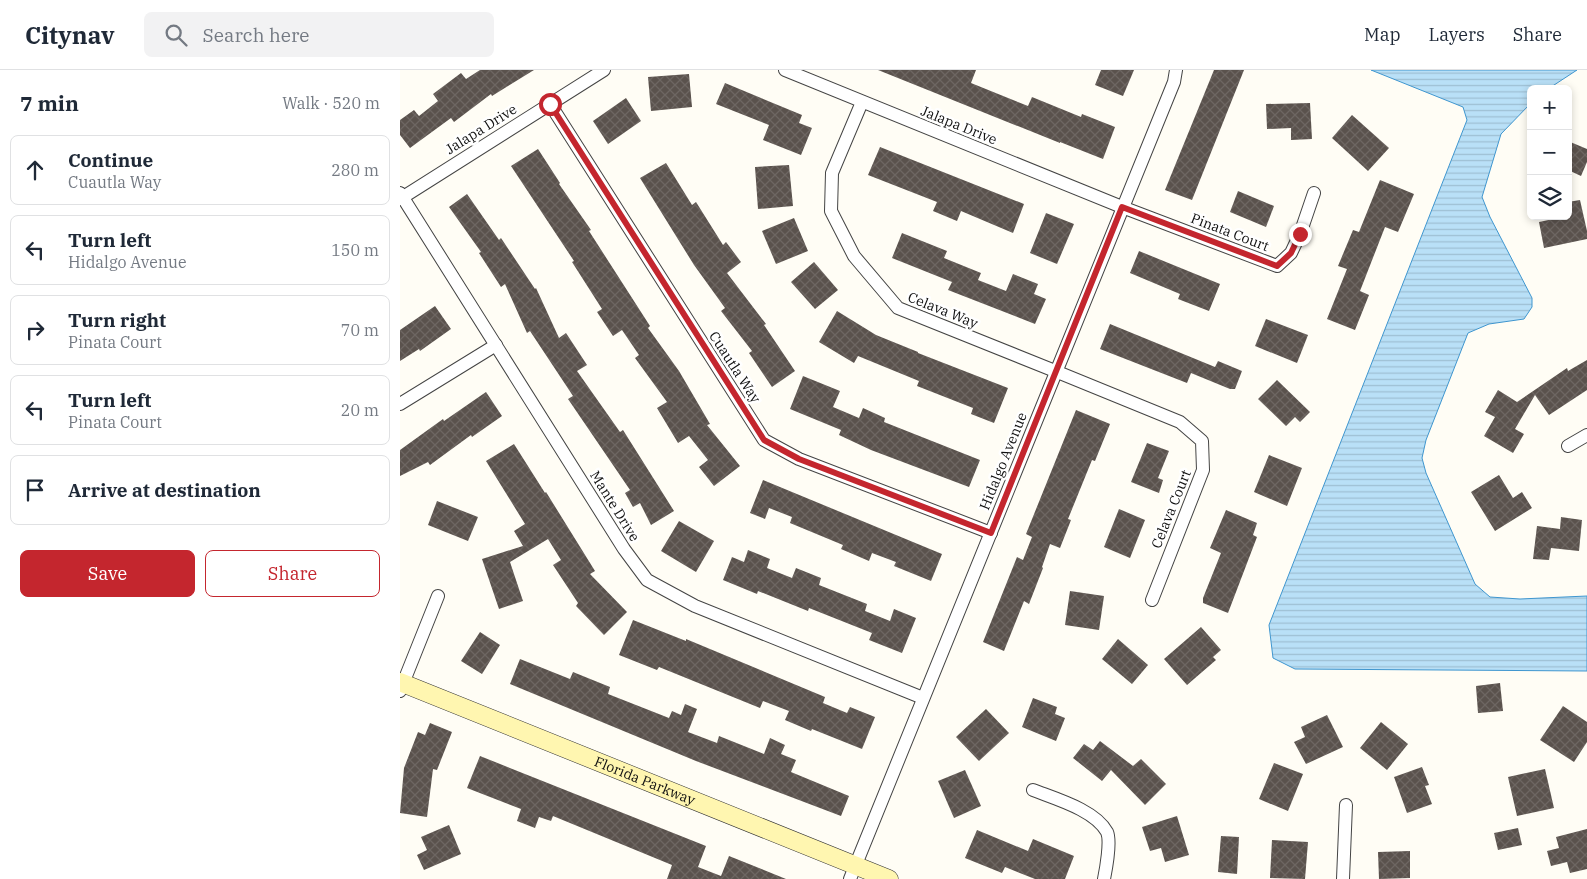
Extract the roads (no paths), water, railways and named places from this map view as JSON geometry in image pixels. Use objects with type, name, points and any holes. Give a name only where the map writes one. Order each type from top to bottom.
[{"type":"street","name":"Jalapa Drive","points":[[401,196],[604,70]]},
{"type":"street","name":"Jalapa Drive","points":[[785,70],[1122,207]]},
{"type":"street","name":"Hidalgo Avenue","points":[[852,873],[1175,76]]},
{"type":"street","name":"Celava Way","points":[[862,102],[832,173],[831,211],[854,256],[898,308],[1055,370]]},
{"type":"street","name":"Cuautla Way","points":[[550,104],[764,440],[799,459],[991,533]]},
{"type":"street","name":"Pinata Court","points":[[1122,207],[1277,266],[1291,253],[1300,234],[1314,193]]},
{"type":"street","name":"Mante Drive","points":[[401,196],[624,549],[647,580],[695,606],[923,698]]},
{"type":"street","points":[[400,404],[496,345]]},
{"type":"street","name":"Celava Court","points":[[1055,370],[1180,422],[1202,442],[1203,470],[1152,600]]},
{"type":"street","points":[[1568,446],[1587,436]]},
{"type":"street","points":[[401,685],[438,596]]},
{"type":"street","name":"Florida Parkway","points":[[401,685],[852,873],[889,879]]},
{"type":"street","points":[[1033,790],[1094,816],[1108,834],[1108,865],[1104,879]]},
{"type":"street","points":[[1344,879],[1346,805]]},
{"type":"water","points":[[1371,70],[1577,70],[1554,85],[1527,85],[1527,107],[1501,134],[1482,197],[1490,217],[1532,298],[1532,307],[1524,319],[1489,324],[1468,333],[1426,440],[1422,458],[1426,473],[1475,584],[1490,597],[1520,599],[1587,596],[1587,671],[1295,669],[1273,658],[1269,625],[1467,120],[1463,107]]}]
